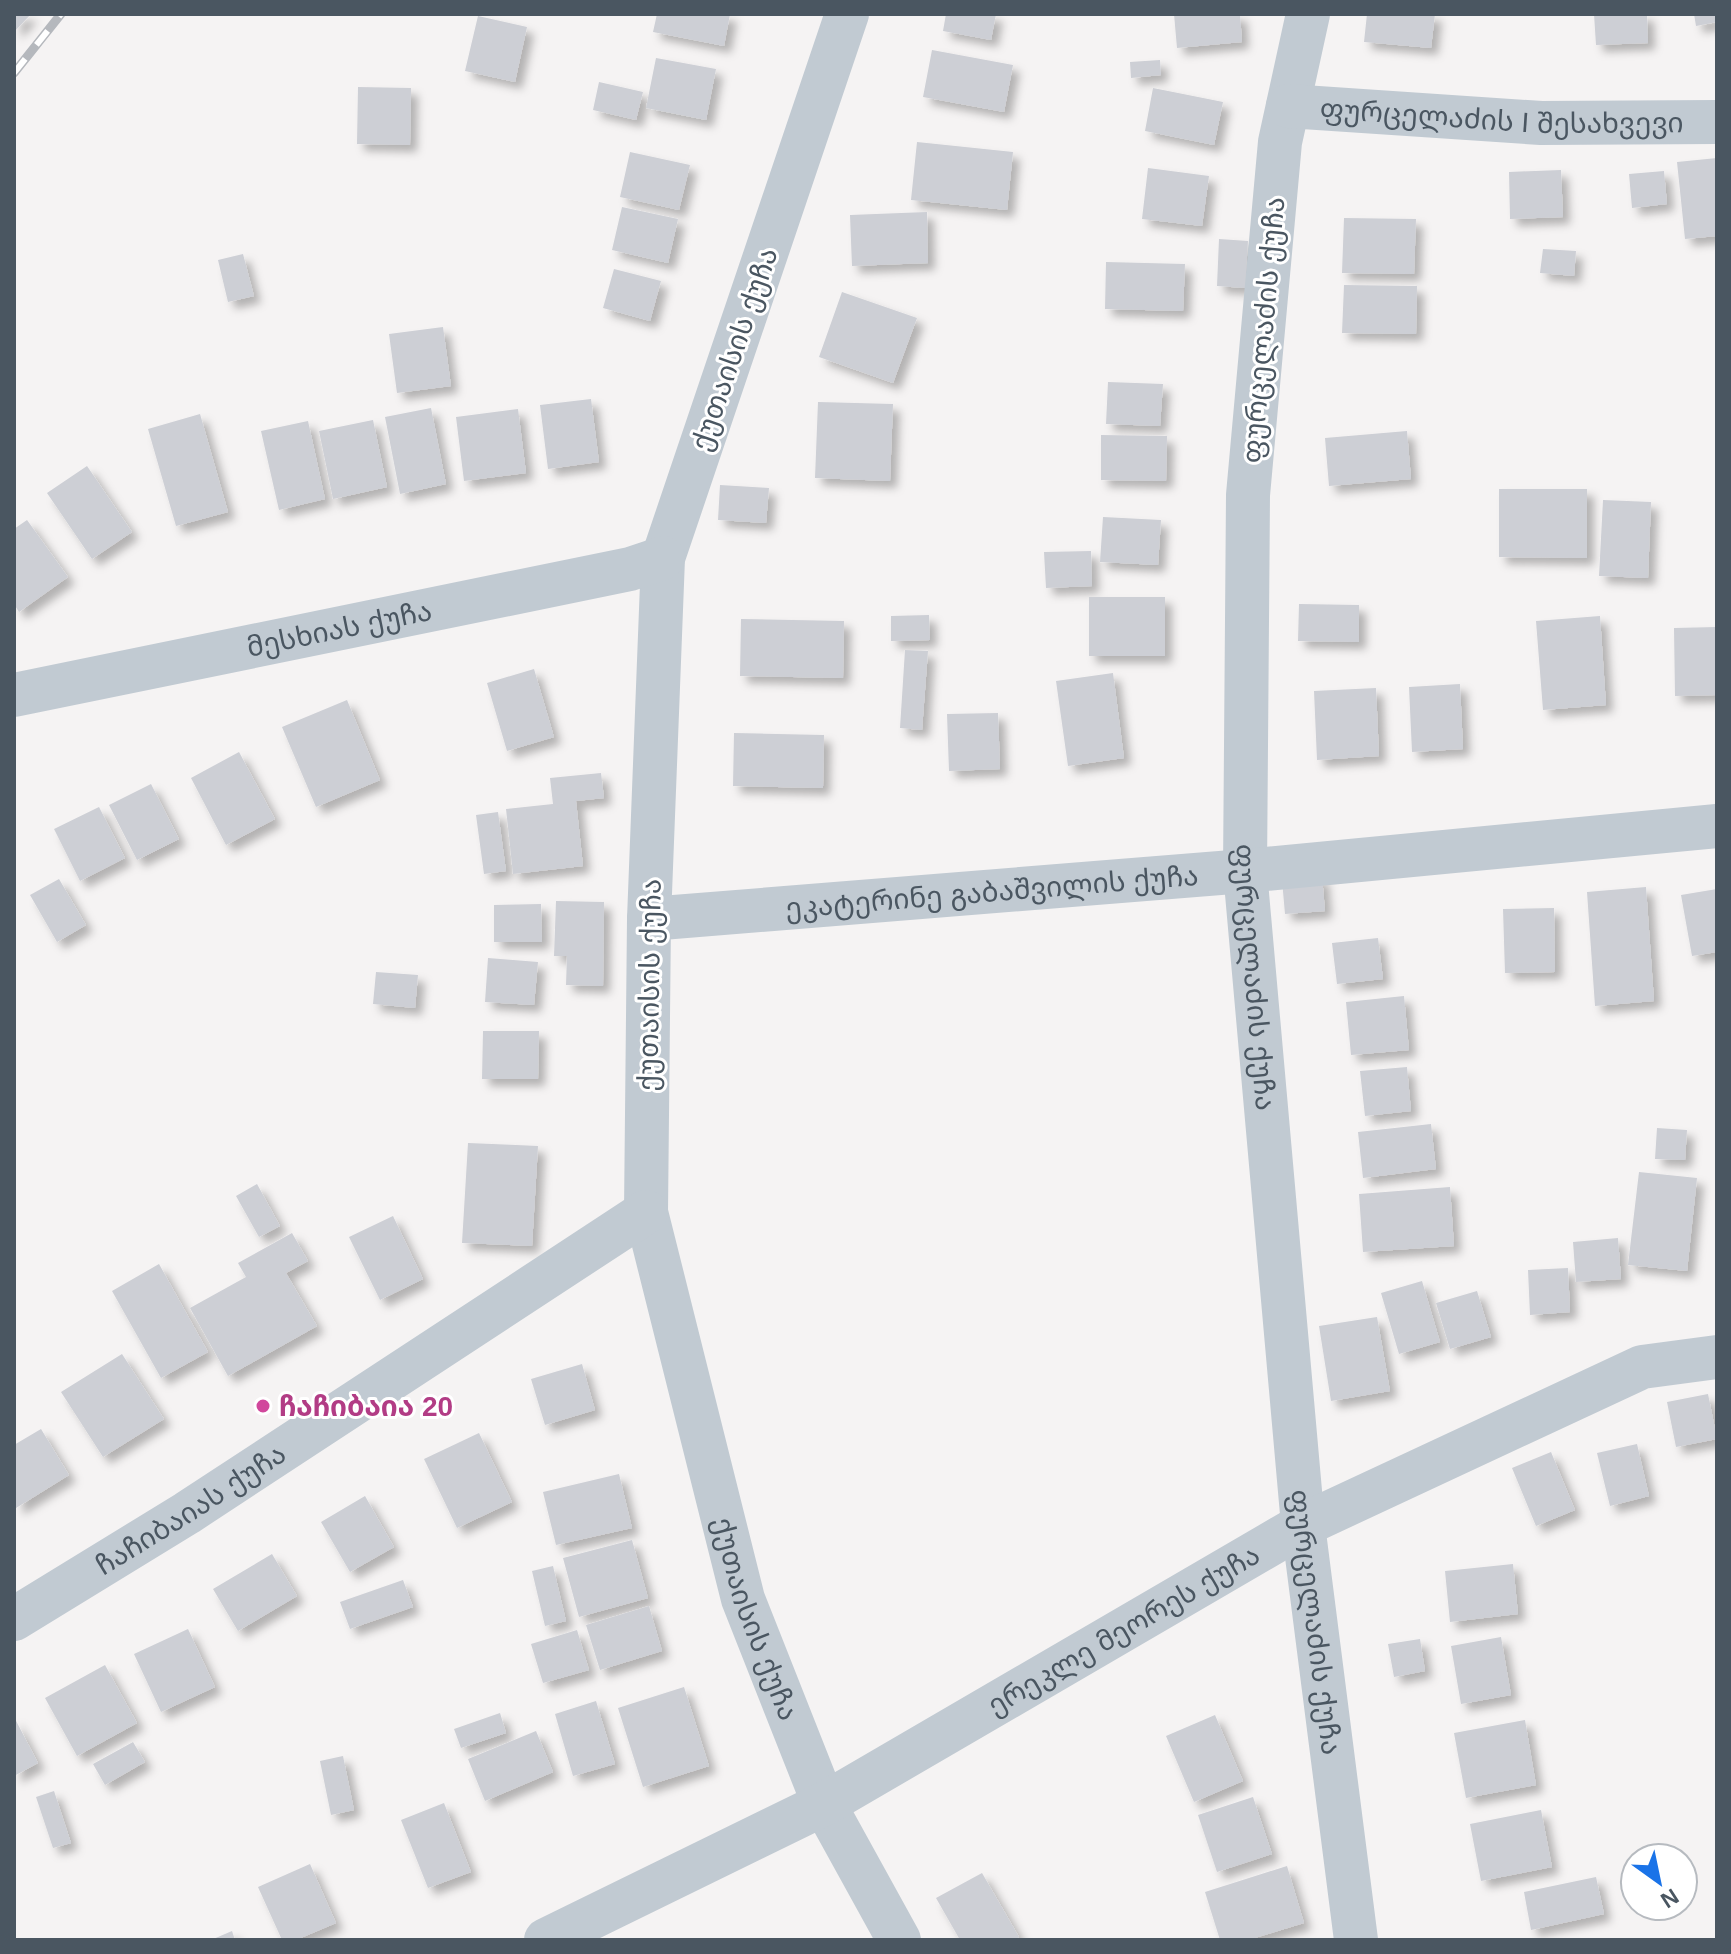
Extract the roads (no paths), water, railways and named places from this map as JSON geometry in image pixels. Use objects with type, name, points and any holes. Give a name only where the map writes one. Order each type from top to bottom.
[{"type":"street","name":"ქუთაისის ქუჩა","points":[[847,14],[663,558],[649,919],[646,1212],[743,1599],[824,1804],[899,1940]]},
{"type":"street","name":"ფურცელაძის ქუჩა","points":[[1308,14],[1280,142],[1248,495],[1245,871],[1303,1525],[1356,1940]]},
{"type":"street","name":"ფურცელაძის I შესახვევი","points":[[1288,106],[1541,123],[1717,122]]},
{"type":"street","name":"მესხიას ქუჩა","points":[[14,695],[630,569],[663,558]]},
{"type":"street","name":"ეკატერინე გაბაშვილის ქუჩა","points":[[649,919],[1245,871],[1717,826]]},
{"type":"street","name":"ჩაჩიბაიას ქუჩა","points":[[14,1619],[187,1513],[646,1212]]},
{"type":"street","name":"ერეკლე მეორეს ქუჩა","points":[[546,1940],[824,1804],[1303,1525],[1642,1367],[1717,1357]]},
{"type":"railway","points":[[14,73],[61,14]]},
{"type":"place","name":"ჩაჩიბაია 20","points":[[263,1406]]}]
